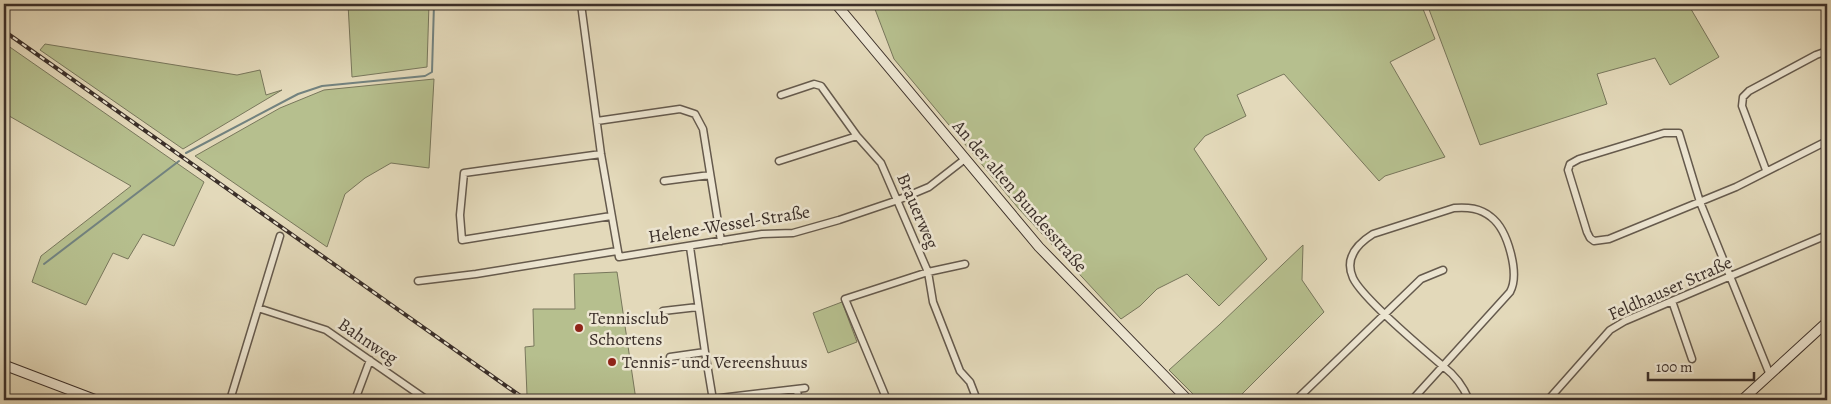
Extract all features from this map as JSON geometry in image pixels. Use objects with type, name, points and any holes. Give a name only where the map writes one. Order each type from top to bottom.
[{"type":"street","points":[[418,281],[476,274],[617,251],[601,154],[581,4]]},
{"type":"street","name":"An der alten Bundesstraße","points":[[836,4],[1039,247],[1188,400]]},
{"type":"street","points":[[1766,170],[1742,106],[1743,97],[1749,90],[1827,51]]},
{"type":"street","name":"Brauerweg","points":[[781,95],[814,84],[821,86],[857,136],[882,163],[928,272],[933,302],[960,371],[970,382],[976,400]]},
{"type":"street","points":[[597,122],[661,110],[680,109],[689,111],[699,119],[703,128],[721,241]]},
{"type":"street","points":[[1770,375],[1700,202],[1679,133],[1664,133],[1579,160],[1570,164],[1568,170],[1587,232],[1594,242],[1609,239],[1700,202],[1736,187],[1766,170],[1827,141]]},
{"type":"street","points":[[779,162],[857,136]]},
{"type":"street","points":[[601,154],[464,173],[460,215],[462,240],[611,216]]},
{"type":"street","name":"Helene-Wessel-Straße","points":[[617,251],[619,257],[808,229],[898,200],[929,187],[965,159]]},
{"type":"street","points":[[664,181],[710,175]]},
{"type":"street","points":[[1412,400],[1444,367],[1510,292],[1515,283],[1509,249],[1498,224],[1491,217],[1467,207],[1454,208],[1373,234],[1361,241],[1352,253],[1350,264],[1353,277],[1360,289],[1384,312],[1444,367],[1458,380],[1469,400]]},
{"type":"street","name":"Feldhauser Straße","points":[[1548,400],[1610,330],[1672,301],[1827,235]]},
{"type":"street","points":[[230,400],[280,236]]},
{"type":"street","points":[[690,247],[704,352],[713,399]]},
{"type":"street","points":[[887,400],[845,299],[928,272],[965,264]]},
{"type":"street","points":[[1296,400],[1384,312],[1421,279],[1444,270]]},
{"type":"street","points":[[1672,301],[1692,359]]},
{"type":"street","points":[[663,311],[698,307]]},
{"type":"street","name":"Bahnweg","points":[[258,308],[326,330],[427,400]]},
{"type":"street","points":[[1742,400],[1827,322]]},
{"type":"street","points":[[670,357],[704,352]]},
{"type":"street","points":[[355,400],[370,360]]},
{"type":"street","points":[[4,365],[96,400]]},
{"type":"street","points":[[703,400],[797,391],[805,388]]},
{"type":"street","points":[[797,391],[799,400]]},
{"type":"green space","points":[[348,4],[429,4],[427,67],[352,77]]},
{"type":"green space","points":[[873,4],[1421,4],[1435,39],[1390,62],[1445,157],[1385,176],[1379,181],[1284,74],[1237,95],[1246,116],[1205,136],[1194,149],[1267,259],[1219,306],[1187,274],[1157,289],[1140,306],[1121,319],[1019,209],[894,59]]},
{"type":"green space","points":[[1427,4],[1688,4],[1719,57],[1670,85],[1655,58],[1597,74],[1607,104],[1480,145]]},
{"type":"green space","points":[[4,43],[204,182],[174,246],[143,234],[128,259],[113,253],[86,305],[32,282],[41,256],[131,186],[4,113]]},
{"type":"green space","points":[[45,44],[237,75],[260,70],[266,95],[282,90],[183,149],[40,50]]},
{"type":"green space","points":[[434,79],[429,168],[391,163],[365,178],[345,194],[327,247],[195,156],[280,108],[324,90]]},
{"type":"green space","points":[[1303,245],[1302,280],[1324,312],[1236,400],[1199,400],[1169,370]]},
{"type":"green space","name":"Tennisclub Schortens","points":[[617,272],[636,400],[534,400],[527,395],[525,347],[534,346],[533,309],[575,309],[574,274]]},
{"type":"green space","points":[[842,302],[857,342],[828,353],[813,313]]},
{"type":"waterway","points":[[186,153],[298,94],[322,86],[425,76],[432,72],[434,4]]},
{"type":"waterway","points":[[44,264],[179,161]]},
{"type":"railway","points":[[4,31],[526,400]]},
{"type":"place","name":"Tennisclub Schortens","points":[[579,328]]},
{"type":"place","name":"Tennis- und Vereenshuus","points":[[612,362]]}]
